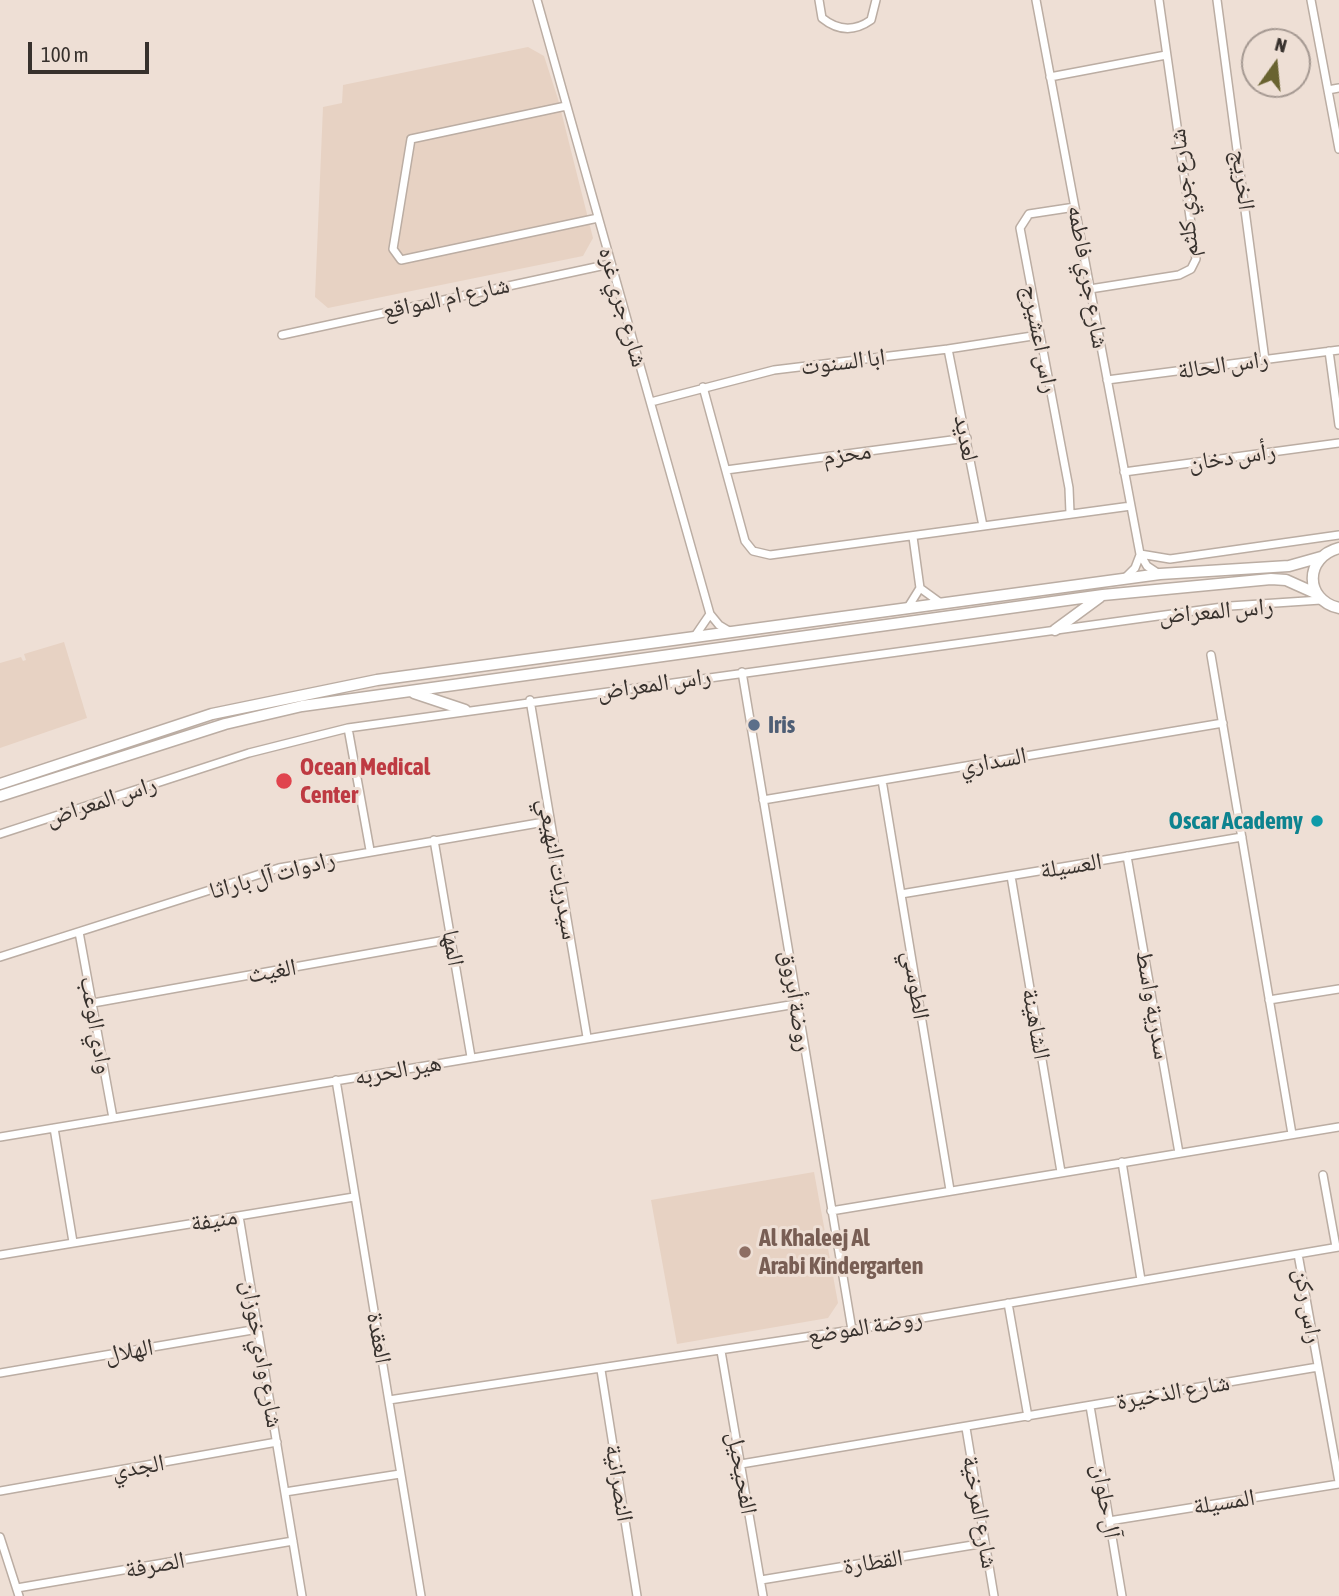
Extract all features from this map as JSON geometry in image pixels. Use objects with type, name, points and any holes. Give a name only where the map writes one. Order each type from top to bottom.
[{"type":"street","name":"شارع جري غره","points":[[537,0],[710,614]]},
{"type":"street","points":[[819,0],[822,18],[830,25],[853,29],[871,20],[876,0]]},
{"type":"street","name":"شارع جري فاطمه","points":[[1036,0],[1140,554]]},
{"type":"street","name":"شارع جري كلثم","points":[[1090,289],[1180,275],[1186,273],[1194,264],[1159,0]]},
{"type":"street","name":"الخريج","points":[[1217,0],[1265,360]]},
{"type":"street","points":[[1311,0],[1339,149]]},
{"type":"street","points":[[1050,77],[1166,55]]},
{"type":"street","points":[[1328,90],[1339,88]]},
{"type":"street","points":[[566,106],[411,139],[393,249],[401,260],[598,218]]},
{"type":"street","name":"راس اعشيرج","points":[[1070,513],[1069,488],[1039,335],[1021,222],[1030,214],[1075,207]]},
{"type":"street","name":"شارع ام المواقع","points":[[282,335],[610,264]]},
{"type":"street","name":"ابا السنوت","points":[[651,402],[774,370],[1039,335]]},
{"type":"street","name":"لعديد","points":[[948,349],[983,526]]},
{"type":"street","name":"راس الحالة","points":[[1107,380],[1339,350]]},
{"type":"street","points":[[1329,351],[1339,425]]},
{"type":"street","points":[[703,387],[745,541],[753,551],[770,555],[1131,506]]},
{"type":"street","name":"محزم","points":[[726,470],[967,438]]},
{"type":"street","name":"رأس دخان","points":[[1124,472],[1339,443]]},
{"type":"street","points":[[1140,554],[1170,559],[1339,535]]},
{"type":"street","points":[[907,609],[920,587],[913,537]]},
{"type":"street","name":"راس المعراض","points":[[0,784],[212,714],[284,697],[377,680],[1160,574],[1289,566],[1339,548]]},
{"type":"street","points":[[1140,554],[1147,566],[1160,574]]},
{"type":"street","points":[[1124,579],[1135,568],[1140,554]]},
{"type":"street","points":[[1321,556],[1312,574],[1326,601],[1339,617]]},
{"type":"street","name":"راس المعراض","points":[[0,796],[225,724],[302,706],[403,691],[1103,595],[1270,579],[1286,580],[1326,601]]},
{"type":"street","points":[[920,587],[943,604]]},
{"type":"street","points":[[1055,629],[1103,595]]},
{"type":"street","name":"راس المعراض","points":[[0,834],[249,753],[348,728],[530,700],[1230,606],[1326,601]]},
{"type":"street","points":[[694,637],[710,614],[719,625],[732,632]]},
{"type":"street","points":[[1211,655],[1292,1134]]},
{"type":"street","name":"روضة أبروق","points":[[742,672],[852,1330]]},
{"type":"street","points":[[403,691],[436,698],[465,710]]},
{"type":"street","name":"سيدريات النهيعي","points":[[530,700],[587,1037]]},
{"type":"street","name":"السداري","points":[[763,800],[1223,723]]},
{"type":"street","points":[[348,728],[370,850]]},
{"type":"street","name":"الطوسي","points":[[882,780],[950,1190]]},
{"type":"street","name":"رادوات آل باراثا","points":[[0,957],[279,868],[370,850],[550,821]]},
{"type":"street","name":"العسيلة","points":[[901,894],[1242,836]]},
{"type":"street","name":"المها","points":[[434,840],[471,1057]]},
{"type":"street","name":"سدرية واسط","points":[[1128,856],[1179,1153]]},
{"type":"street","name":"الشاهينة","points":[[1011,876],[1061,1172]]},
{"type":"street","name":"وادي الوعب","points":[[79,932],[113,1118]]},
{"type":"street","name":"الغيث","points":[[93,1003],[451,939]]},
{"type":"street","points":[[1269,1000],[1339,989]]},
{"type":"street","name":"هير الحربه","points":[[0,1136],[796,1004]]},
{"type":"street","name":"العقدة","points":[[336,1080],[421,1596]]},
{"type":"street","points":[[831,1211],[1339,1127]]},
{"type":"street","points":[[54,1128],[73,1242]]},
{"type":"street","points":[[1122,1163],[1141,1280]]},
{"type":"street","points":[[1323,1175],[1337,1247]]},
{"type":"street","name":"منيفة","points":[[0,1255],[354,1196]]},
{"type":"street","name":"شارع وادي خوزان","points":[[239,1216],[302,1596]]},
{"type":"street","name":"روضة الموضع","points":[[389,1400],[852,1330],[1337,1247]]},
{"type":"street","name":"راس ركن","points":[[1298,1254],[1339,1483]]},
{"type":"street","points":[[1008,1303],[1028,1417]]},
{"type":"street","name":"الهلال","points":[[0,1373],[258,1329]]},
{"type":"street","name":"الفحيحيل","points":[[721,1351],[763,1596]]},
{"type":"street","name":"شارع الذخيرة","points":[[741,1464],[1318,1367]]},
{"type":"street","name":"النصرانية","points":[[601,1370],[637,1596]]},
{"type":"street","name":"آل حلوان","points":[[1090,1406],[1122,1596]]},
{"type":"street","name":"شارع المرخية","points":[[966,1428],[994,1596]]},
{"type":"street","name":"الجدي","points":[[0,1491],[277,1443]]},
{"type":"street","points":[[285,1492],[400,1474]]},
{"type":"street","name":"المسيلة","points":[[1110,1521],[1339,1483]]},
{"type":"street","points":[[0,1538],[18,1592]]},
{"type":"street","name":"الصرفة","points":[[18,1592],[293,1541]]},
{"type":"street","name":"القطارة","points":[[761,1580],[985,1543]]},
{"type":"shaded area","points":[[528,47],[544,56],[558,99],[593,238],[583,256],[328,308],[315,297],[323,107],[342,103],[343,85]]},
{"type":"shaded area","points":[[64,642],[87,718],[0,748],[0,663],[21,657],[23,661],[26,660],[24,654]]},
{"type":"shaded area","name":"Al Khaleej Al Arabi Kindergarten","points":[[814,1172],[838,1303],[828,1318],[677,1344],[651,1200]]},
{"type":"place","name":"Iris","points":[[754,725]]},
{"type":"place","name":"Ocean Medical Center","points":[[284,781]]},
{"type":"place","name":"Oscar Academy","points":[[1317,821]]},
{"type":"place","name":"Al Khaleej Al Arabi Kindergarten","points":[[745,1252]]}]
